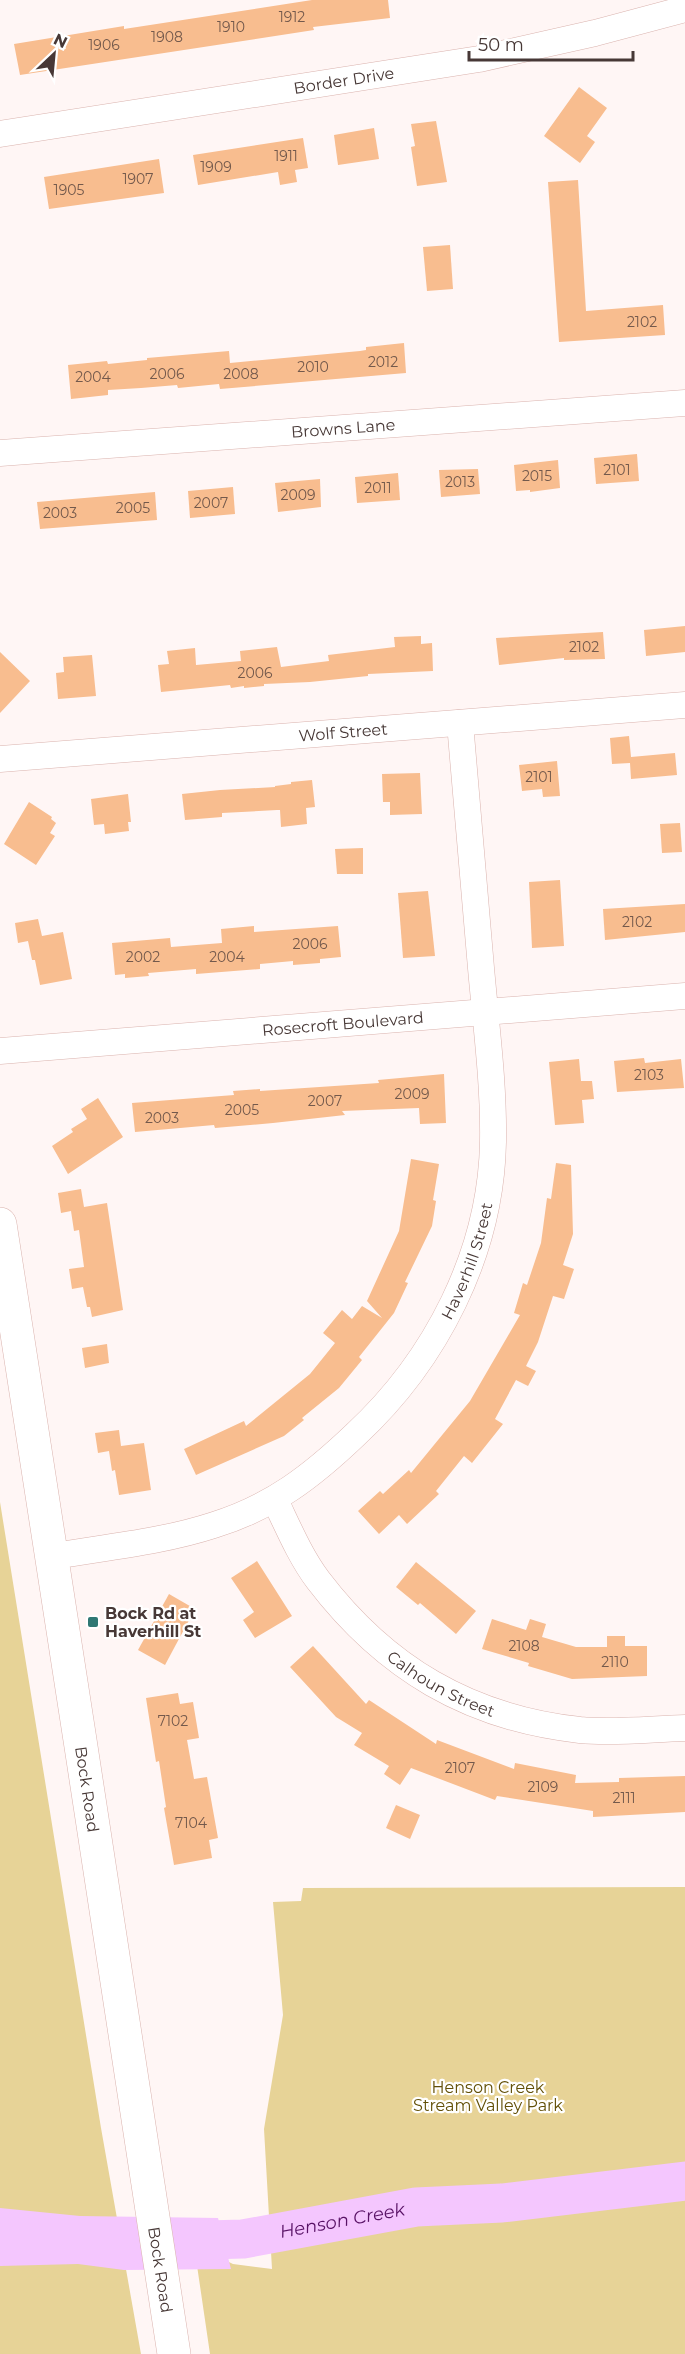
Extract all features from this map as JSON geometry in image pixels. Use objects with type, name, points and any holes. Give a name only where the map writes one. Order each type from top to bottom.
[{"type":"main road","name":"Bock Road","points":[[0,1224],[54,1556],[105,1910],[174,2354]]},
{"type":"street","name":"Border Drive","points":[[0,134],[479,59],[594,33],[685,9]]},
{"type":"street","name":"Browns Lane","points":[[0,453],[685,403]]},
{"type":"street","name":"Wolf Street","points":[[0,759],[685,705]]},
{"type":"street","name":"Haverhill Street","points":[[54,1556],[171,1538],[216,1525],[275,1500],[332,1457],[381,1412],[425,1354],[442,1326],[457,1295],[480,1231],[490,1172],[492,1123],[485,1011],[460,723]]},
{"type":"street","name":"Rosecroft Boulevard","points":[[0,1051],[685,996]]},
{"type":"street","name":"Calhoun Street","points":[[275,1500],[301,1552],[324,1587],[381,1649],[428,1682],[483,1708],[546,1724],[580,1730],[609,1731],[685,1728]]},
{"type":"green space","points":[[0,1502],[101,2128],[141,2354],[0,2354]]},
{"type":"green space","name":"Henson Creek Stream Valley Park","points":[[685,1887],[685,2354],[210,2354],[194,2245],[233,2264],[272,2269],[264,2129],[283,2015],[273,1902],[301,1901],[303,1888]]},
{"type":"shaded area","points":[[0,2208],[80,2216],[218,2218],[231,2269],[124,2270],[78,2264],[0,2266]]},
{"type":"building","points":[[312,0],[388,0],[390,18],[313,27],[314,30],[20,75],[14,44]]},
{"type":"building","points":[[579,87],[607,108],[587,136],[595,142],[580,163],[544,136]]},
{"type":"building","points":[[436,121],[447,182],[417,186],[411,147],[415,146],[411,124]]},
{"type":"building","points":[[374,128],[379,159],[338,165],[334,135]]},
{"type":"building","points":[[303,138],[308,168],[295,170],[297,182],[280,185],[278,172],[198,185],[193,155]]},
{"type":"building","points":[[159,159],[164,193],[49,209],[44,177]]},
{"type":"building","points":[[578,180],[586,311],[663,305],[665,335],[559,342],[548,182]]},
{"type":"building","points":[[450,245],[453,289],[427,291],[423,247]]},
{"type":"building","points":[[404,343],[406,373],[220,389],[219,384],[108,390],[108,395],[71,399],[68,365],[107,361],[108,364],[229,351],[230,363],[360,351],[366,350],[366,347]]},
{"type":"building","points":[[637,454],[639,481],[596,484],[594,458]]},
{"type":"building","points":[[558,460],[560,488],[530,492],[530,490],[516,491],[514,465]]},
{"type":"building","points":[[478,469],[480,494],[441,497],[439,470]]},
{"type":"building","points":[[398,473],[400,500],[357,503],[355,477]]},
{"type":"building","points":[[320,479],[321,507],[278,512],[275,483]]},
{"type":"building","points":[[233,487],[235,514],[190,518],[188,491]]},
{"type":"building","points":[[155,492],[157,520],[40,529],[37,502]]},
{"type":"building","points":[[685,626],[685,652],[646,656],[644,630]]},
{"type":"building","points":[[603,632],[605,659],[564,660],[564,658],[499,665],[496,638]]},
{"type":"building","points":[[421,636],[421,644],[432,643],[433,671],[368,674],[368,676],[264,684],[264,686],[244,688],[244,686],[231,688],[230,685],[161,692],[158,665],[169,664],[167,651],[195,648],[196,665],[241,661],[240,651],[277,647],[281,667],[329,661],[328,655],[395,647],[394,637]]},
{"type":"building","points":[[0,652],[30,681],[0,713]]},
{"type":"building","points":[[92,655],[96,696],[58,699],[56,673],[64,672],[63,657]]},
{"type":"building","points":[[629,736],[631,757],[675,753],[677,775],[631,779],[630,763],[612,764],[610,738]]},
{"type":"building","points":[[557,761],[560,796],[543,797],[542,789],[522,791],[519,765]]},
{"type":"building","points":[[420,773],[422,814],[390,815],[390,802],[383,802],[382,774]]},
{"type":"building","points":[[312,780],[315,807],[306,808],[307,824],[281,827],[280,810],[222,813],[222,817],[185,820],[182,794],[275,787],[291,784],[291,782]]},
{"type":"building","points":[[128,794],[131,822],[128,822],[129,831],[105,834],[104,824],[94,825],[91,799]]},
{"type":"building","points":[[29,802],[52,817],[51,819],[56,823],[50,833],[55,836],[36,865],[4,844]]},
{"type":"building","points":[[680,823],[682,852],[662,853],[660,824]]},
{"type":"building","points":[[363,848],[363,874],[337,874],[335,849]]},
{"type":"building","points":[[560,880],[564,946],[532,948],[529,882]]},
{"type":"building","points":[[428,891],[435,956],[403,958],[398,893]]},
{"type":"building","points":[[685,904],[685,932],[605,940],[603,909]]},
{"type":"building","points":[[38,919],[42,936],[63,932],[72,979],[40,985],[28,941],[18,943],[15,923]]},
{"type":"building","points":[[254,926],[254,932],[338,926],[341,957],[320,959],[320,963],[293,965],[293,961],[260,964],[260,969],[196,974],[196,969],[148,973],[149,976],[125,978],[125,974],[115,975],[112,943],[170,938],[171,947],[222,943],[221,929]]},
{"type":"building","points":[[644,1058],[645,1063],[681,1059],[684,1088],[617,1092],[614,1061]]},
{"type":"building","points":[[579,1059],[581,1081],[592,1081],[594,1099],[582,1100],[584,1123],[555,1125],[549,1062]]},
{"type":"building","points":[[444,1074],[446,1123],[420,1124],[419,1108],[342,1111],[345,1115],[215,1128],[214,1125],[135,1132],[132,1103],[234,1095],[233,1091],[379,1083],[378,1080]]},
{"type":"building","points":[[98,1098],[123,1137],[68,1174],[52,1146],[73,1132],[71,1129],[87,1119],[81,1109]]},
{"type":"building","points":[[411,1159],[439,1164],[433,1200],[436,1201],[432,1226],[405,1282],[408,1283],[394,1313],[359,1357],[362,1360],[339,1388],[302,1418],[304,1420],[284,1436],[196,1475],[184,1449],[244,1421],[246,1426],[310,1374],[335,1343],[323,1333],[342,1310],[352,1319],[362,1306],[382,1318],[367,1301],[399,1231]]},
{"type":"building","points":[[556,1163],[571,1165],[573,1234],[563,1265],[574,1269],[564,1299],[553,1296],[538,1342],[526,1366],[536,1371],[528,1386],[516,1380],[495,1419],[503,1424],[472,1463],[464,1456],[436,1491],[439,1494],[407,1524],[399,1515],[379,1534],[358,1511],[380,1491],[383,1494],[409,1470],[411,1473],[470,1401],[520,1315],[514,1313],[523,1283],[527,1285],[541,1243],[547,1198],[551,1199]]},
{"type":"building","points":[[81,1189],[84,1207],[107,1203],[123,1310],[92,1317],[90,1307],[87,1307],[83,1287],[72,1289],[69,1269],[84,1267],[79,1230],[74,1231],[71,1211],[61,1213],[58,1193]]},
{"type":"building","points":[[107,1344],[109,1363],[85,1368],[82,1348]]},
{"type":"building","points":[[119,1430],[121,1446],[144,1443],[151,1490],[119,1495],[109,1451],[98,1453],[95,1433]]},
{"type":"building","points":[[257,1561],[292,1616],[255,1638],[243,1620],[254,1612],[231,1578]]},
{"type":"building","points":[[416,1562],[476,1611],[456,1634],[420,1603],[418,1605],[396,1587]]},
{"type":"building","points":[[169,1594],[195,1609],[165,1665],[138,1650]]},
{"type":"building","points":[[492,1619],[526,1630],[530,1619],[546,1624],[542,1637],[576,1647],[607,1647],[607,1636],[625,1636],[625,1646],[647,1646],[647,1676],[572,1679],[528,1666],[529,1663],[482,1649]]},
{"type":"building","points":[[313,1646],[366,1704],[369,1700],[436,1744],[437,1740],[514,1769],[515,1763],[576,1775],[575,1783],[619,1782],[619,1778],[685,1776],[685,1812],[593,1817],[593,1811],[497,1796],[495,1800],[411,1768],[400,1785],[384,1774],[389,1766],[354,1745],[362,1733],[336,1717],[290,1667]]},
{"type":"building","points":[[178,1693],[180,1704],[193,1702],[199,1738],[187,1740],[194,1779],[207,1777],[218,1838],[209,1840],[212,1858],[174,1865],[159,1761],[156,1762],[146,1698]]},
{"type":"building","points":[[396,1805],[420,1815],[410,1839],[386,1828]]},
{"type":"waterway","name":"Henson Creek","points":[[170,2241],[243,2239],[416,2207],[502,2203],[685,2181]]},
{"type":"place","name":"Bock Rd at Haverhill St","points":[[93,1622]]}]
